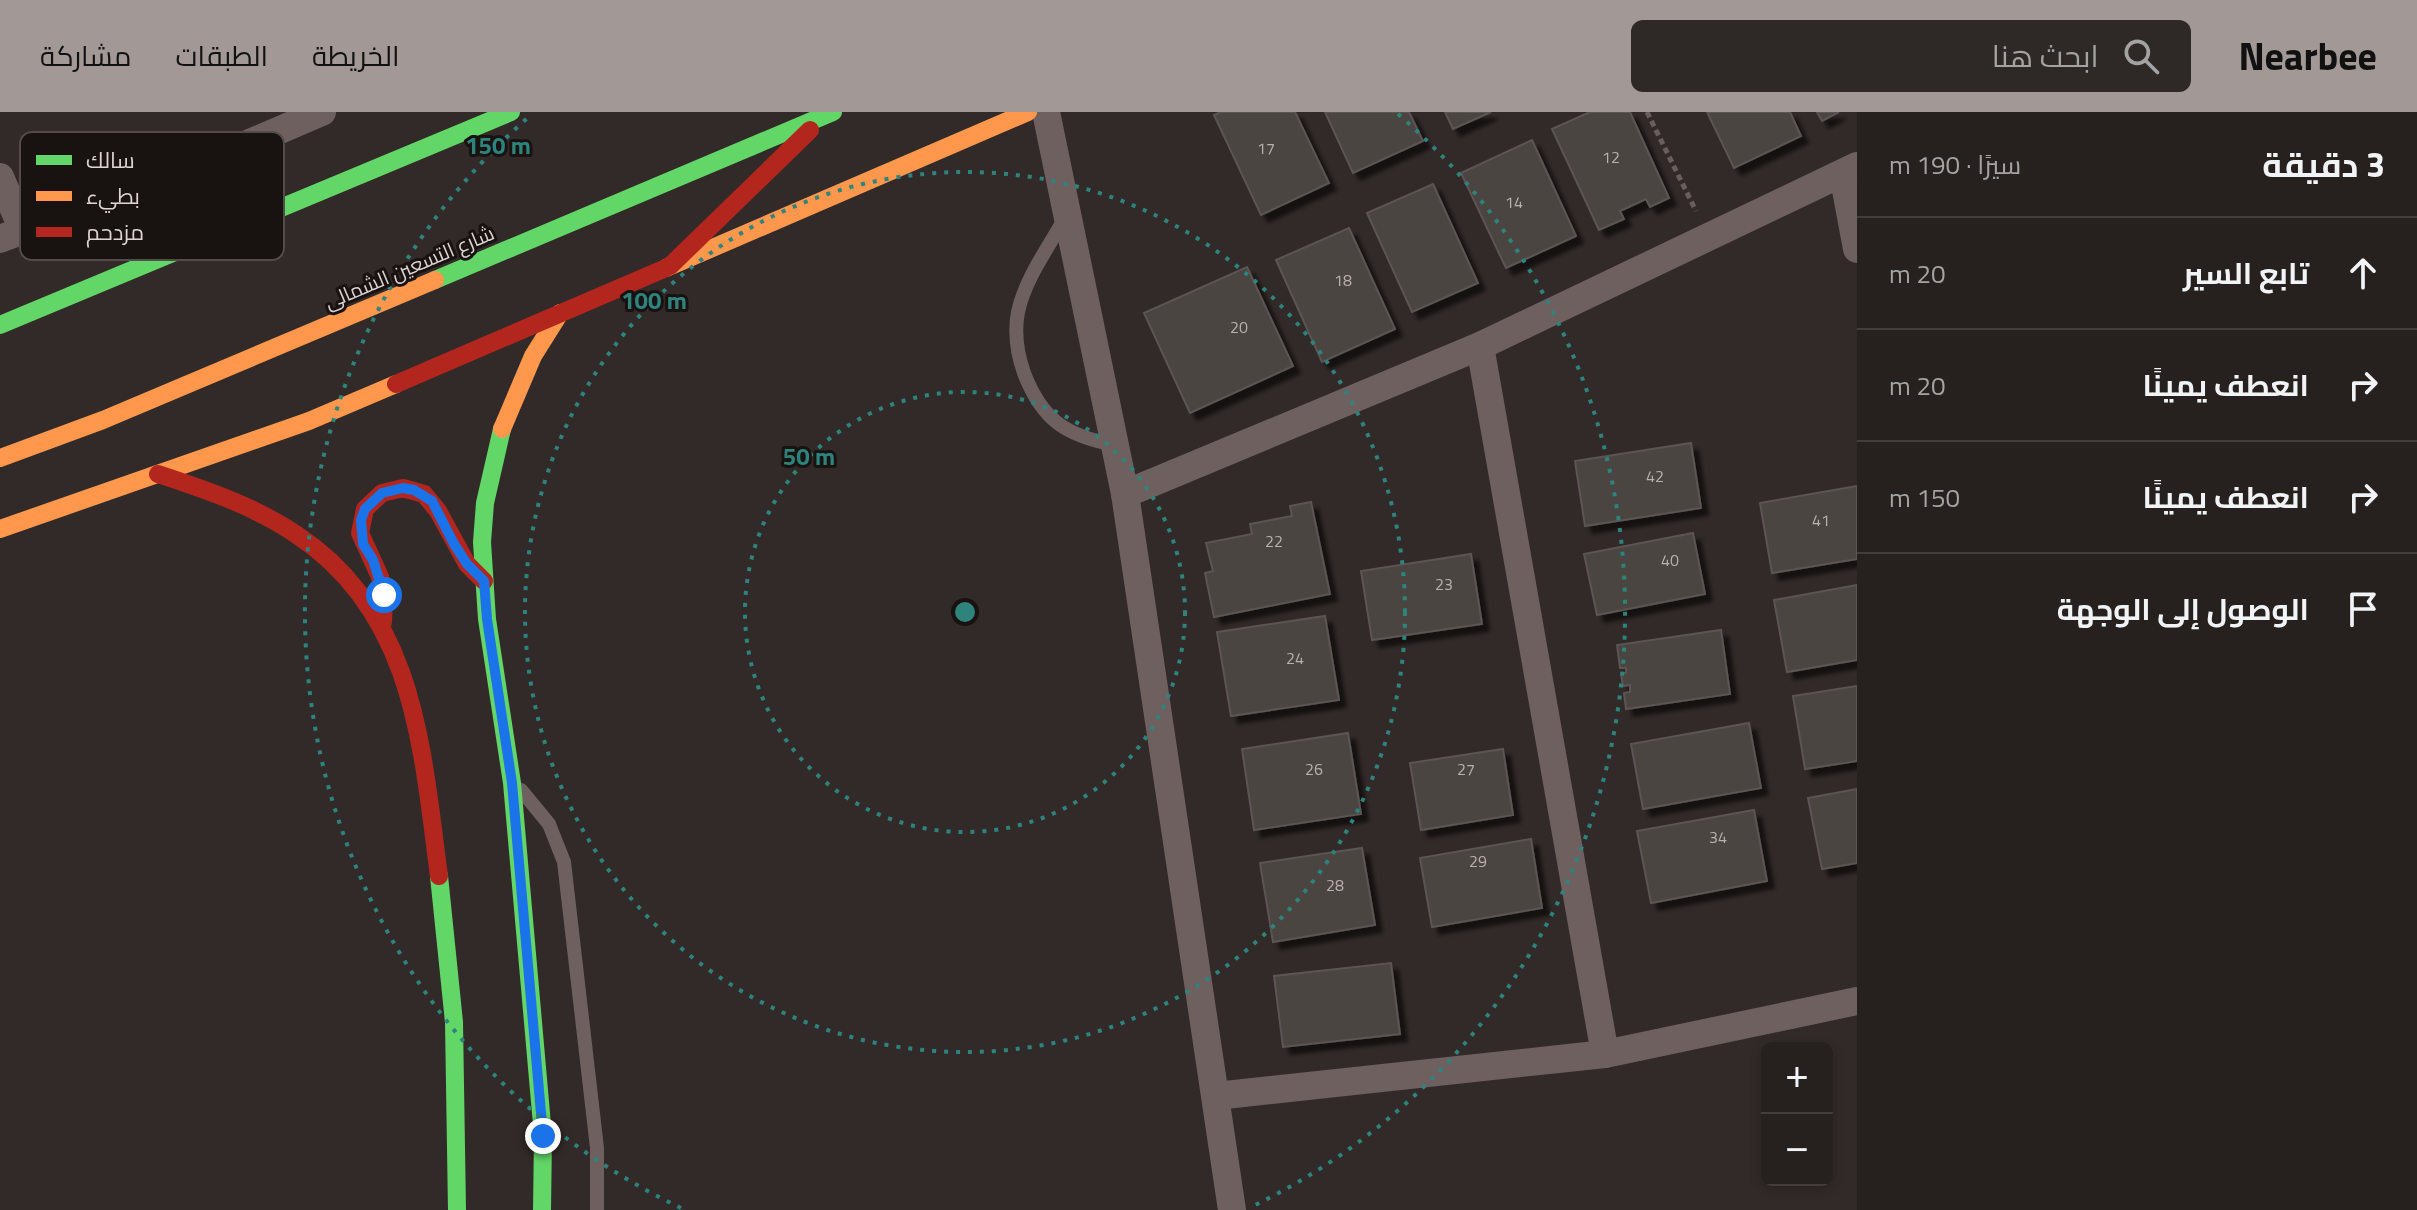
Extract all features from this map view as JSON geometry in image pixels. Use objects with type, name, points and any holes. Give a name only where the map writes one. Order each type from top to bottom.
[{"type":"street","points":[[275,132],[322,112]]},
{"type":"street","points":[[284,207],[511,112]]},
{"type":"street","points":[[0,529],[309,421],[1028,112]]},
{"type":"street","points":[[1046,112],[1125,494],[1232,1210]]},
{"type":"street","points":[[670,266],[830,113]]},
{"type":"street","name":"شارع التسعين الشمالى","points":[[0,458],[103,420],[830,113]]},
{"type":"street","points":[[1125,494],[1480,346],[1850,170],[1857,249]]},
{"type":"street","points":[[0,177],[12,234]]},
{"type":"street","points":[[0,325],[156,260]]},
{"type":"street","points":[[542,1210],[543,1136],[512,783],[487,619],[482,542],[485,503],[502,428],[533,356],[560,313]]},
{"type":"street","points":[[1480,346],[1605,1054]]},
{"type":"street","points":[[158,474],[223,495],[263,513],[300,536],[333,563],[363,594],[383,626],[415,725],[441,878],[454,1023],[457,1210]]},
{"type":"street","points":[[383,626],[384,595],[380,577],[360,533],[365,509],[382,493],[403,488],[424,494],[438,511],[467,564],[484,581]]},
{"type":"street","points":[[1216,1096],[1605,1054],[1857,1001]]},
{"type":"lane","points":[[1067,214],[1025,290],[1018,312],[1016,345],[1033,395],[1042,409],[1054,421],[1080,437],[1115,445]]},
{"type":"lane","points":[[512,783],[539,808],[564,862],[597,1148],[597,1210]]},
{"type":"path","points":[[1647,112],[1709,237]]},
{"type":"building","points":[[1221,112],[1295,112],[1329,183],[1261,215],[1214,115]]},
{"type":"building","points":[[1325,112],[1409,112],[1423,141],[1353,173]]},
{"type":"building","points":[[1445,112],[1491,112],[1453,129]]},
{"type":"building","points":[[1590,112],[1630,112],[1669,198],[1650,207],[1646,199],[1620,211],[1624,219],[1599,230],[1552,129]]},
{"type":"building","points":[[1707,112],[1790,112],[1801,136],[1734,168]]},
{"type":"building","points":[[1817,112],[1839,112],[1822,121]]},
{"type":"building","points":[[1532,140],[1576,236],[1506,268],[1461,173]]},
{"type":"building","points":[[1433,184],[1478,283],[1412,312],[1367,213]]},
{"type":"building","points":[[1349,228],[1395,329],[1322,362],[1276,260]]},
{"type":"building","points":[[1247,267],[1293,366],[1190,413],[1144,313]]},
{"type":"building","points":[[1691,443],[1701,508],[1585,526],[1575,461]]},
{"type":"building","points":[[1857,486],[1857,559],[1772,573],[1760,503]]},
{"type":"building","points":[[1311,502],[1330,594],[1214,617],[1205,573],[1213,571],[1206,543],[1252,534],[1250,524],[1292,516],[1290,506]]},
{"type":"building","points":[[1693,533],[1705,594],[1597,615],[1584,554]]},
{"type":"building","points":[[1471,554],[1482,624],[1372,640],[1361,571]]},
{"type":"building","points":[[1857,585],[1857,660],[1787,672],[1774,600]]},
{"type":"building","points":[[1325,616],[1339,700],[1231,716],[1217,632]]},
{"type":"building","points":[[1721,630],[1730,694],[1626,709],[1624,693],[1630,692],[1630,685],[1623,686],[1621,674],[1626,673],[1626,668],[1620,668],[1617,645]]},
{"type":"building","points":[[1857,686],[1857,761],[1805,769],[1793,696]]},
{"type":"building","points":[[1749,723],[1761,788],[1643,809],[1631,744]]},
{"type":"building","points":[[1348,733],[1361,814],[1254,830],[1242,749]]},
{"type":"building","points":[[1503,749],[1513,815],[1421,830],[1410,763]]},
{"type":"building","points":[[1857,789],[1857,863],[1822,869],[1808,798]]},
{"type":"building","points":[[1754,810],[1767,881],[1651,903],[1637,831]]},
{"type":"building","points":[[1531,839],[1542,908],[1432,927],[1420,858]]},
{"type":"building","points":[[1362,848],[1375,925],[1273,942],[1260,863]]},
{"type":"building","points":[[1391,963],[1400,1034],[1283,1047],[1274,976]]},
{"type":"traffic: fast","points":[[284,207],[511,112]]},
{"type":"traffic: fast","points":[[435,280],[833,112]]},
{"type":"traffic: fast","points":[[0,325],[156,260]]},
{"type":"traffic: fast","points":[[502,429],[485,503],[482,542],[487,619],[512,783],[543,1136],[542,1210]]},
{"type":"traffic: fast","points":[[439,876],[454,1022],[457,1210]]},
{"type":"traffic: slow","points":[[666,268],[1028,112]]},
{"type":"traffic: slow","points":[[0,458],[103,420],[435,280]]},
{"type":"traffic: slow","points":[[502,429],[533,356],[560,313]]},
{"type":"traffic: slow","points":[[0,529],[309,421],[396,384]]},
{"type":"traffic: jam","points":[[670,266],[810,130]]},
{"type":"traffic: jam","points":[[396,384],[666,268]]},
{"type":"traffic: jam","points":[[158,474],[230,500],[281,525],[336,567],[367,603],[389,643],[406,687],[418,732],[439,876]]},
{"type":"traffic: jam","points":[[383,622],[384,595],[380,577],[360,533],[365,509],[382,493],[403,488],[424,494],[438,511],[467,564],[484,581]]},
{"type":"route","points":[[384,595],[380,577],[363,544],[361,520],[365,509],[382,493],[392,489],[414,490],[432,501],[454,544],[467,564],[484,581],[512,783],[543,1136]]}]
